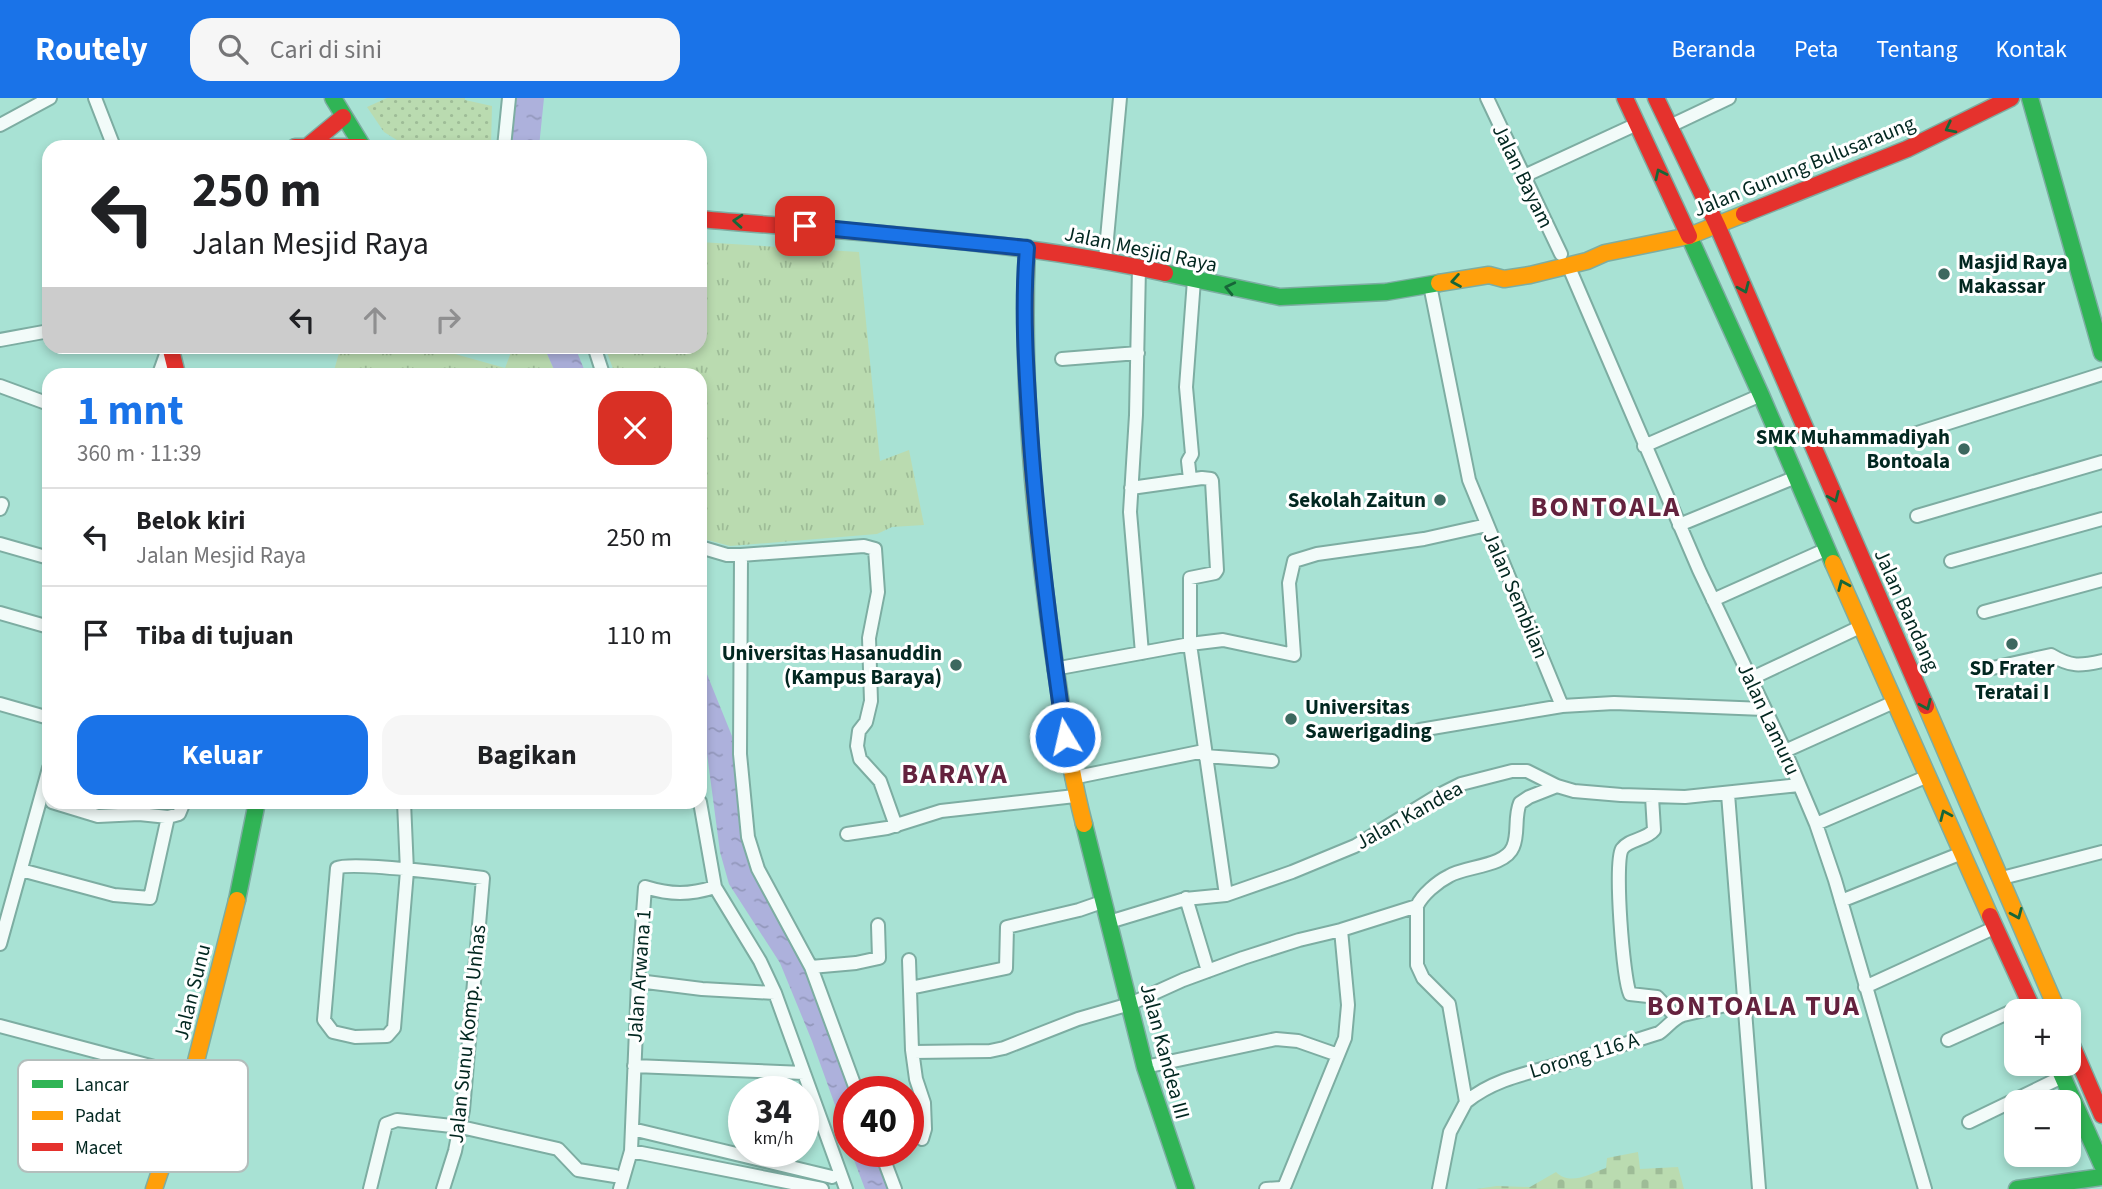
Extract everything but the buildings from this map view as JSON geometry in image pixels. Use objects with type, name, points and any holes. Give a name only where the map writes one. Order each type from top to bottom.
[{"type":"main road","points":[[332,98],[358,140]]},
{"type":"main road","points":[[1625,98],[1761,395],[1860,627],[2028,999]]},
{"type":"main road","name":"Jalan Bandang","points":[[1656,98],[1717,225],[2053,999]]},
{"type":"main road","name":"Jalan Gunung Bulusaraung","points":[[1689,236],[1907,149],[2011,98]]},
{"type":"main road","points":[[2030,98],[2102,353]]},
{"type":"main road","points":[[310,140],[343,117]]},
{"type":"main road","name":"Jalan Mesjid Raya","points":[[707,220],[1027,248],[1105,260],[1280,297],[1346,295],[1489,275],[1504,279],[1564,260],[1587,261],[1605,253],[1689,236]]},
{"type":"main road","name":"Jalan Kandea III","points":[[1027,248],[1023,292],[1027,383],[1042,573],[1072,778],[1145,1067],[1186,1189]]},
{"type":"main road","points":[[1872,653],[1897,640]]},
{"type":"main road","name":"Jalan Sunu","points":[[196,1060],[236,906],[256,809]]},
{"type":"main road","points":[[2081,1066],[2102,1115]]},
{"type":"main road","points":[[2062,1076],[2102,1165]]},
{"type":"main road","name":"Jalan Sunu","points":[[154,1189],[160,1172]]},
{"type":"main road","points":[[2017,1189],[2102,1177]]},
{"type":"street","points":[[0,125],[50,98]]},
{"type":"street","points":[[95,98],[111,140]]},
{"type":"street","points":[[505,140],[509,98]]},
{"type":"street","points":[[1105,260],[1120,98]]},
{"type":"street","points":[[1670,127],[1729,98]]},
{"type":"street","name":"Jalan Bayam","points":[[1491,100],[1564,260]]},
{"type":"street","points":[[1524,176],[1637,124]]},
{"type":"street","name":"Jalan Lamuru","points":[[1564,260],[1644,446],[1816,824],[1842,901],[1924,1189]]},
{"type":"street","points":[[1139,267],[1131,524],[1142,653]]},
{"type":"street","points":[[1190,480],[1188,461],[1192,454],[1186,387],[1194,280]]},
{"type":"street","name":"Jalan Sembilan","points":[[1430,285],[1463,456],[1476,500],[1562,706]]},
{"type":"street","points":[[0,340],[42,332]]},
{"type":"street","points":[[1062,359],[1138,353]]},
{"type":"street","points":[[1914,434],[2102,374]]},
{"type":"street","points":[[0,386],[42,401]]},
{"type":"street","points":[[1644,446],[1761,395]]},
{"type":"street","points":[[1917,516],[2102,462]]},
{"type":"street","points":[[1679,524],[1796,477]]},
{"type":"street","points":[[1131,488],[1206,478],[1212,481],[1217,561],[1215,573],[1190,578],[1190,644],[1226,895]]},
{"type":"street","points":[[1951,561],[2102,519]]},
{"type":"street","points":[[1054,669],[1190,644],[1232,641],[1294,655],[1289,574],[1294,561],[1317,554],[1424,539],[1487,524]]},
{"type":"street","points":[[0,544],[42,556]]},
{"type":"street","points":[[707,549],[727,555],[741,555],[864,546],[874,549],[878,592],[869,638],[871,701],[866,722],[859,731],[857,746],[860,759],[880,781],[896,826]]},
{"type":"street","points":[[1713,600],[1827,549]]},
{"type":"street","points":[[741,555],[740,754],[744,820],[758,869],[811,967],[852,1076]]},
{"type":"street","points":[[1984,612],[2102,580]]},
{"type":"street","points":[[0,613],[42,625]]},
{"type":"street","points":[[1750,680],[1860,627]]},
{"type":"street","points":[[1988,669],[2051,655],[2066,664],[2102,661]]},
{"type":"street","points":[[1785,751],[1894,702]]},
{"type":"street","points":[[1420,730],[1562,706],[1614,703],[1764,709]]},
{"type":"street","points":[[0,704],[42,716]]},
{"type":"street","points":[[1072,778],[1204,754],[1272,761]]},
{"type":"street","name":"Jalan Kandea","points":[[1109,922],[1186,898],[1226,895],[1336,855],[1395,823],[1437,796],[1467,782],[1520,771],[1527,771],[1557,786],[1591,793],[1653,797],[1728,794],[1799,785]]},
{"type":"street","points":[[1816,824],[1928,776]]},
{"type":"street","points":[[1439,1189],[1450,1132],[1466,1102],[1449,1004],[1423,978],[1417,965],[1417,906],[1421,898],[1450,875],[1506,855],[1514,846],[1520,803],[1557,786]]},
{"type":"street","points":[[1728,794],[1759,1189]]},
{"type":"street","points":[[847,834],[896,826],[941,811],[1076,796]]},
{"type":"street","points":[[1653,797],[1654,830],[1628,844],[1620,856],[1623,948],[1630,994],[1657,998],[1676,1017]]},
{"type":"street","points":[[0,944],[21,870],[44,809]]},
{"type":"street","points":[[76,809],[98,816],[139,814],[168,817],[179,814],[181,809]]},
{"type":"street","points":[[404,809],[407,871],[394,1028],[391,1033],[382,1037],[337,1035],[329,1030],[324,1020],[336,871],[340,866],[349,865],[407,871]]},
{"type":"street","points":[[701,809],[715,887],[760,961],[775,993],[846,1189]]},
{"type":"street","points":[[21,870],[114,895],[150,898],[168,817]]},
{"type":"street","points":[[2002,878],[2102,852]]},
{"type":"street","points":[[1842,901],[1962,853]]},
{"type":"street","name":"Jalan Sunu Komp. Unhas","points":[[407,871],[484,878],[461,1127],[443,1189]]},
{"type":"street","name":"Jalan Arwana 1","points":[[620,1189],[631,1151],[645,887],[678,895],[715,887]]},
{"type":"street","points":[[1186,898],[1209,971]]},
{"type":"street","points":[[910,988],[1006,968],[1007,928],[1102,902]]},
{"type":"street","points":[[913,1052],[1004,1048],[1077,1019],[1130,1004],[1209,971],[1283,945],[1417,906]]},
{"type":"street","points":[[811,967],[879,958],[878,925]]},
{"type":"street","points":[[1865,987],[1996,928]]},
{"type":"street","points":[[1266,1189],[1283,1188],[1285,1185],[1345,1038],[1348,1005],[1341,930]]},
{"type":"street","points":[[909,960],[916,1076]]},
{"type":"street","points":[[638,981],[702,989],[775,993]]},
{"type":"street","name":"Lorong 116 A","points":[[1466,1102],[1478,1092],[1518,1075],[1659,1033],[1676,1017],[1743,1001]]},
{"type":"street","points":[[1948,1040],[2004,1018]]},
{"type":"street","points":[[0,1026],[128,1060]]},
{"type":"street","points":[[1145,1067],[1276,1039],[1298,1041],[1338,1055]]},
{"type":"street","points":[[634,1066],[804,1073]]},
{"type":"street","points":[[1969,1122],[2051,1076]]},
{"type":"street","points":[[924,1102],[924,1132]]},
{"type":"street","points":[[369,1189],[386,1124],[397,1120],[461,1127],[558,1149],[578,1170],[615,1176]]},
{"type":"street","points":[[632,1129],[832,1177]]},
{"type":"street","points":[[631,1151],[822,1189]]},
{"type":"street","points":[[887,1167],[895,1189]]},
{"type":"green space","points":[[387,98],[465,98],[492,106],[491,140],[397,140],[384,132],[367,107]]},
{"type":"green space","points":[[707,242],[859,252],[880,461],[909,450],[924,525],[892,527],[877,534],[730,546],[707,540],[707,368],[613,368],[608,354],[707,354]]},
{"type":"green space","points":[[339,354],[455,354],[505,368],[335,368]]},
{"type":"green space","points":[[510,354],[547,354],[553,368],[505,368]]},
{"type":"green space","points":[[1638,1152],[1640,1169],[1678,1167],[1684,1189],[1476,1189],[1497,1186],[1530,1187],[1556,1172],[1567,1178],[1580,1178],[1606,1168],[1607,1158]]},
{"type":"water","points":[[516,98],[544,98],[540,140],[512,140]]},
{"type":"water","points":[[547,354],[578,354],[584,368],[553,368]]},
{"type":"water","points":[[707,674],[734,741],[747,842],[808,963],[849,1076],[833,1076],[833,1099],[780,963],[729,884],[720,852],[707,754]]},
{"type":"water","points":[[857,1167],[883,1167],[891,1189],[865,1189]]},
{"type":"traffic: fast","points":[[333,98],[359,140]]},
{"type":"traffic: fast","points":[[2030,98],[2102,353]]},
{"type":"traffic: fast","points":[[1689,236],[1833,563]]},
{"type":"traffic: fast","points":[[1165,273],[1280,297],[1386,292],[1439,283]]},
{"type":"traffic: fast","points":[[237,900],[256,809]]},
{"type":"traffic: fast","points":[[1084,824],[1145,1067],[1186,1189]]},
{"type":"traffic: fast","points":[[2062,1076],[2102,1165]]},
{"type":"traffic: fast","points":[[2017,1189],[2102,1177]]},
{"type":"traffic: slow","points":[[1439,283],[1489,275],[1504,279],[1530,275],[1587,261],[1605,253],[1689,236],[1744,214]]},
{"type":"traffic: slow","points":[[1027,248],[1026,349],[1035,500],[1063,716],[1084,824]]},
{"type":"traffic: slow","points":[[1833,563],[1990,916]]},
{"type":"traffic: slow","points":[[1926,706],[2052,999]]},
{"type":"traffic: slow","points":[[196,1060],[237,900]]},
{"type":"traffic: slow","points":[[154,1189],[160,1172]]},
{"type":"traffic: jam","points":[[1625,98],[1689,236]]},
{"type":"traffic: jam","points":[[1656,98],[1717,225]]},
{"type":"traffic: jam","points":[[1744,214],[1907,149],[2011,98]]},
{"type":"traffic: jam","points":[[315,140],[343,117]]},
{"type":"traffic: jam","points":[[707,220],[992,245],[1108,261],[1165,273]]},
{"type":"traffic: jam","points":[[1717,225],[1926,706]]},
{"type":"traffic: jam","points":[[172,354],[176,368]]},
{"type":"traffic: jam","points":[[1990,916],[2028,999]]},
{"type":"traffic: jam","points":[[2081,1066],[2102,1115]]},
{"type":"place","name":"Masjid Raya Makassar","points":[[1944,274]]},
{"type":"place","name":"SMK Muhammadiyah Bontoala","points":[[1964,449]]},
{"type":"place","name":"Sekolah Zaitun","points":[[1440,500]]},
{"type":"place","name":"SD Frater Teratai I","points":[[2012,644]]},
{"type":"place","name":"Universitas Hasanuddin (Kampus Baraya)","points":[[956,665]]},
{"type":"place","name":"Universitas Sawerigading","points":[[1291,719]]},
{"type":"district","name":"BONTOALA","points":[[1606,506]]},
{"type":"district","name":"BARAYA","points":[[955,773]]},
{"type":"district","name":"BONTOALA TUA","points":[[1754,1005]]},
{"type":"route","points":[[805,226],[1027,248],[1023,292],[1033,469],[1042,573],[1065,737]]}]
